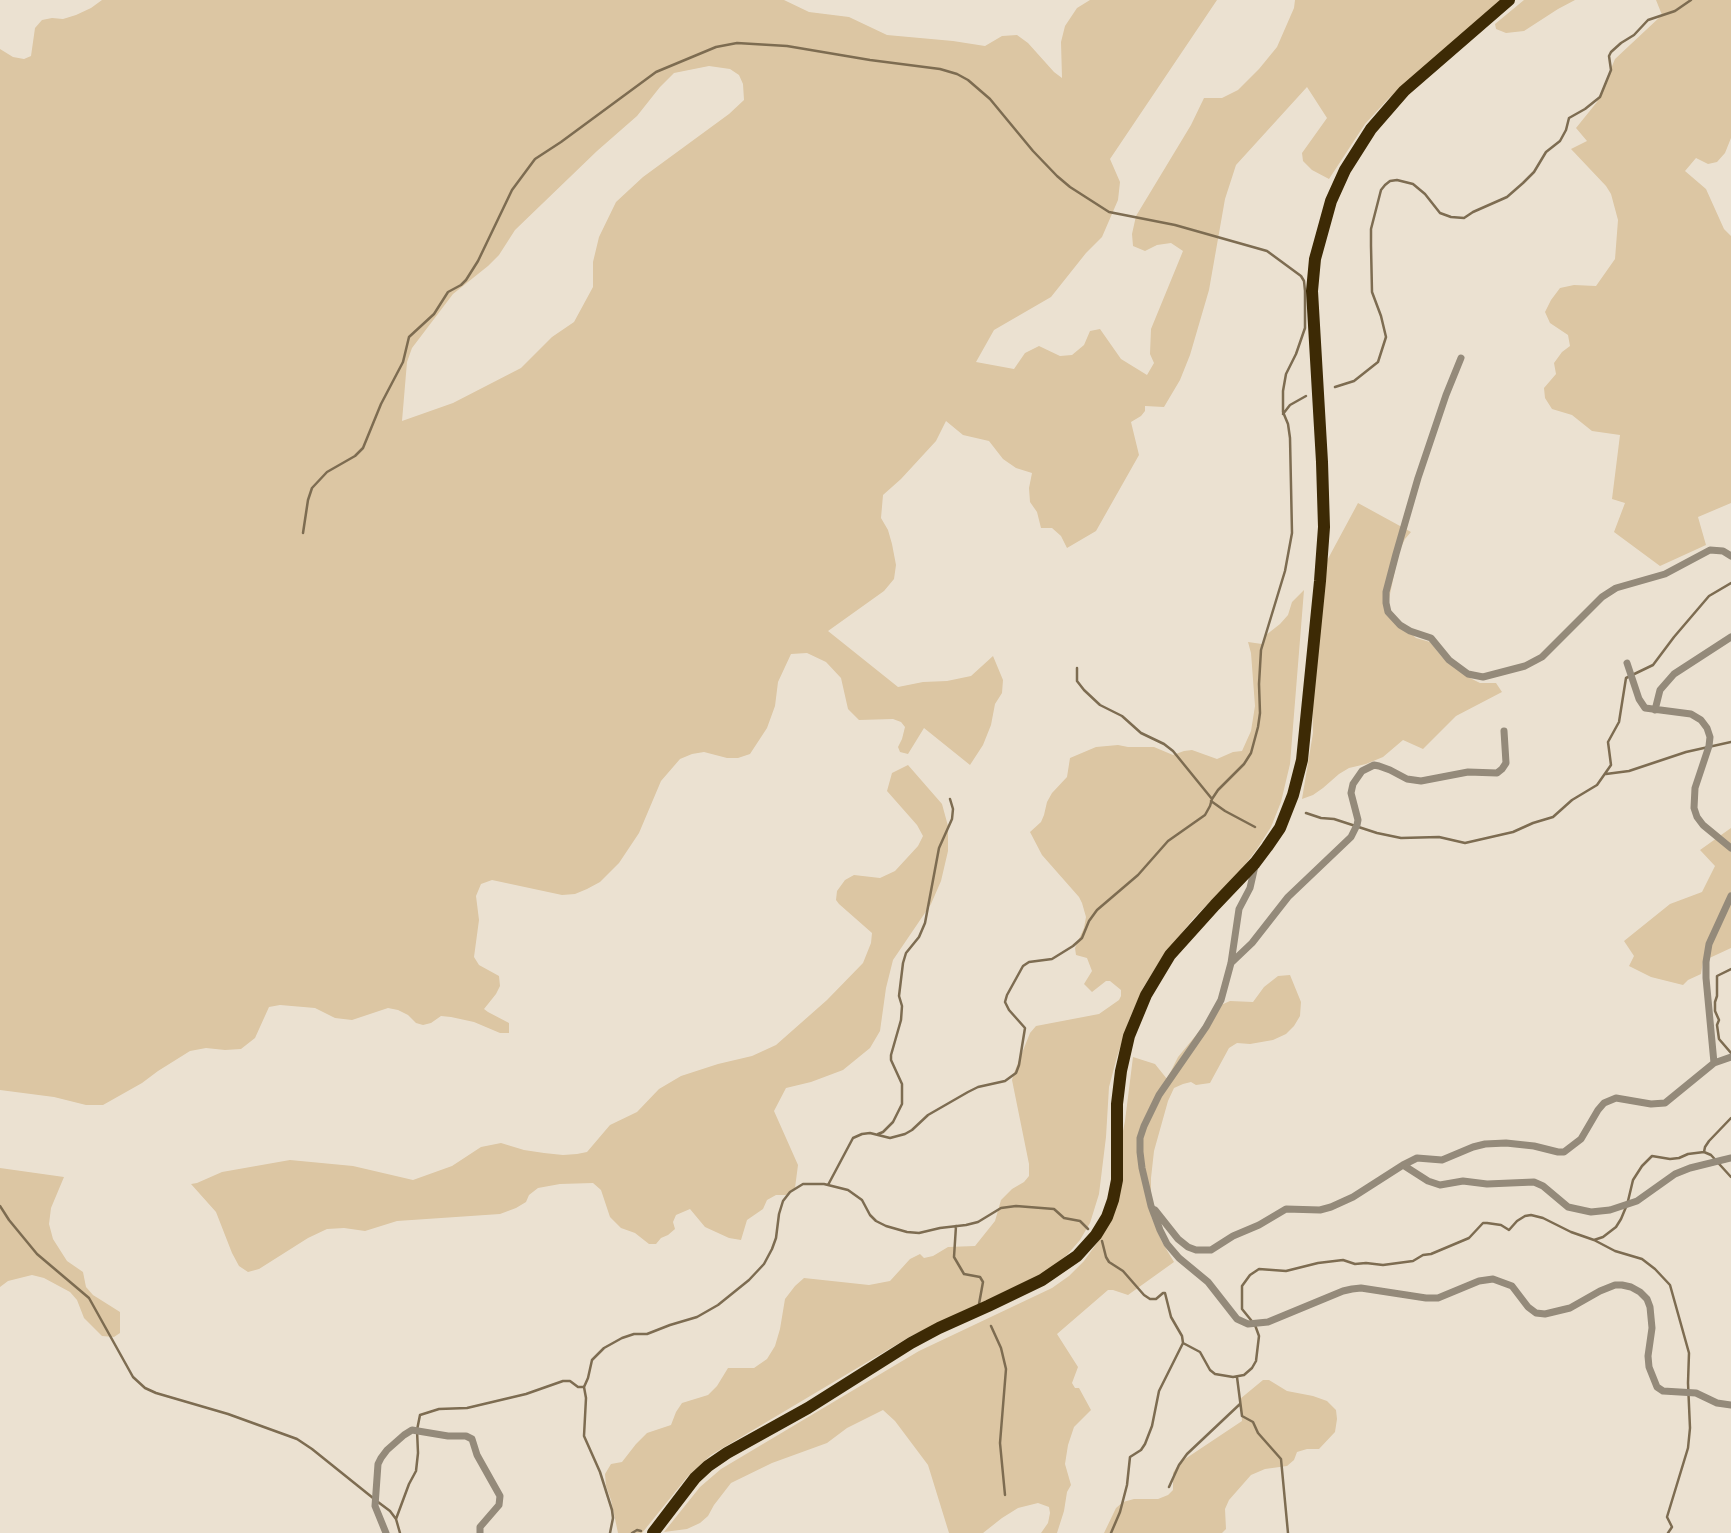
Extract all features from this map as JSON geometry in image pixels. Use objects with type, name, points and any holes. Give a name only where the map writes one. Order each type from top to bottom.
[{"type":"highway","points":[[652,1533],[695,1478],[726,1453],[808,1408],[910,1343],[1042,1280],[1077,1256],[1096,1235],[1107,1217],[1113,1200],[1116,1180],[1117,1104],[1121,1071],[1129,1036],[1146,996],[1170,955],[1255,863],[1280,828],[1293,795],[1302,760],[1308,719],[1324,526],[1312,291],[1315,259],[1331,201],[1344,170],[1371,129],[1404,91],[1509,0]]},
{"type":"street","points":[[1461,358],[1446,395],[1418,478],[1386,592],[1388,612],[1400,625],[1410,631],[1431,638],[1450,660],[1468,674],[1483,677],[1525,666],[1542,657],[1602,597],[1616,588],[1665,574],[1710,550],[1723,551],[1731,556]]},
{"type":"street","points":[[1655,710],[1660,690],[1674,674],[1731,638]]},
{"type":"street","points":[[1627,663],[1642,705],[1645,708],[1691,714],[1701,720],[1707,728],[1710,737],[1709,746],[1695,788],[1694,808],[1697,817],[1703,825],[1731,848]]},
{"type":"street","points":[[1231,963],[1252,943],[1288,897],[1351,837],[1358,820],[1352,793],[1353,784],[1362,771],[1379,766],[1407,779],[1421,781],[1460,773],[1497,773],[1506,763],[1504,731]]},
{"type":"street","points":[[1255,863],[1250,888],[1239,909],[1231,963],[1216,1011],[1164,1088],[1144,1126],[1140,1138],[1140,1152],[1151,1206],[1167,1244],[1179,1258],[1208,1282],[1237,1319],[1248,1324],[1268,1322],[1343,1290],[1361,1288],[1426,1298],[1438,1298],[1479,1281],[1493,1279],[1512,1286],[1528,1307],[1536,1313],[1545,1314],[1570,1308],[1600,1291],[1615,1285],[1622,1285],[1640,1292],[1647,1299],[1650,1307],[1652,1328],[1648,1356],[1649,1367],[1652,1378],[1659,1389],[1696,1393],[1717,1403],[1731,1405]]},
{"type":"street","points":[[1714,1063],[1706,962],[1709,944],[1731,896]]},
{"type":"street","points":[[1151,1206],[1178,1239],[1188,1247],[1206,1251],[1216,1248],[1233,1236],[1258,1225],[1286,1209],[1320,1210],[1331,1207],[1353,1197],[1402,1165],[1417,1158],[1442,1160],[1484,1144],[1516,1143],[1564,1152],[1581,1139],[1604,1102],[1616,1098],[1651,1104],[1665,1103],[1714,1063],[1731,1056]]},
{"type":"street","points":[[1402,1165],[1428,1181],[1440,1185],[1463,1181],[1487,1184],[1534,1182],[1543,1186],[1568,1207],[1574,1210],[1591,1212],[1610,1210],[1637,1201],[1675,1174],[1690,1168],[1731,1158]]},
{"type":"street","points":[[386,1533],[375,1506],[378,1464],[387,1450],[412,1430],[448,1436],[466,1436],[472,1439],[476,1454],[500,1496],[499,1505],[480,1527],[480,1533]]},
{"type":"shaded area","points":[[102,0],[784,0],[809,12],[849,17],[887,35],[985,46],[1002,36],[1017,35],[1028,43],[1054,72],[1062,78],[1061,42],[1065,26],[1077,8],[1090,0],[1217,0],[1110,159],[1120,182],[1118,200],[1102,237],[1086,253],[1051,297],[994,330],[976,362],[1014,369],[1025,353],[1039,346],[1060,356],[1072,355],[1084,345],[1090,331],[1100,329],[1121,359],[1147,375],[1154,363],[1150,354],[1151,329],[1183,251],[1171,243],[1157,245],[1145,251],[1133,246],[1132,234],[1136,216],[1191,125],[1204,98],[1222,98],[1238,90],[1259,69],[1277,47],[1294,8],[1295,0],[1501,0],[1389,98],[1365,124],[1329,179],[1312,170],[1303,161],[1302,153],[1327,118],[1307,87],[1236,165],[1225,199],[1209,290],[1190,355],[1180,380],[1164,407],[1145,406],[1145,411],[1141,416],[1131,422],[1139,455],[1096,531],[1067,548],[1061,536],[1052,528],[1041,528],[1037,512],[1030,502],[1029,488],[1032,473],[1016,468],[1003,459],[989,441],[963,435],[946,421],[936,441],[901,479],[883,495],[881,518],[888,530],[892,544],[896,565],[894,579],[884,591],[828,631],[898,687],[971,676],[993,656],[1003,680],[1002,693],[995,704],[991,725],[983,745],[970,765],[924,728],[908,754],[900,752],[898,747],[905,727],[901,722],[893,719],[859,720],[848,709],[841,678],[826,662],[807,653],[791,654],[778,682],[775,706],[767,728],[750,754],[738,758],[727,758],[704,752],[680,759],[661,781],[639,833],[619,863],[600,882],[575,894],[562,895],[492,880],[481,884],[476,896],[479,920],[474,957],[479,965],[499,976],[500,986],[484,1009],[509,1023],[509,1033],[500,1033],[474,1022],[441,1016],[431,1023],[423,1025],[416,1023],[408,1015],[398,1010],[388,1008],[352,1020],[335,1018],[315,1008],[280,1005],[269,1007],[255,1038],[241,1049],[206,1048],[190,1051],[142,1083],[103,1105],[86,1105],[54,1097],[0,1090],[0,49],[13,57],[24,59],[31,56],[35,28],[42,20],[52,18],[63,19],[91,8]],"holes":[[[709,66],[730,69],[739,75],[743,84],[744,100],[729,114],[643,177],[616,202],[599,237],[593,262],[593,287],[574,322],[552,337],[521,368],[453,403],[402,421],[407,362],[412,348],[453,294],[488,266],[499,255],[515,230],[597,151],[637,116],[674,73]]]},
{"type":"shaded area","points":[[1524,0],[1575,0],[1524,31],[1506,33],[1496,29],[1495,24]]},
{"type":"shaded area","points":[[1656,0],[1731,0],[1731,138],[1725,153],[1717,162],[1708,164],[1696,158],[1685,171],[1706,189],[1724,229],[1731,236],[1731,503],[1698,517],[1706,545],[1660,566],[1614,532],[1625,503],[1612,499],[1620,435],[1592,431],[1572,415],[1552,409],[1545,398],[1544,388],[1556,374],[1554,363],[1562,352],[1570,346],[1568,335],[1550,323],[1545,312],[1551,300],[1560,288],[1574,285],[1596,286],[1615,259],[1618,220],[1611,194],[1606,186],[1571,149],[1587,141],[1576,128],[1597,102],[1615,59],[1662,15]]},
{"type":"shaded area","points":[[1358,503],[1411,532],[1399,551],[1389,599],[1389,607],[1392,612],[1416,638],[1430,642],[1442,657],[1470,678],[1480,683],[1496,683],[1502,692],[1456,716],[1423,749],[1403,740],[1383,757],[1349,768],[1313,795],[1302,799],[1313,733],[1312,694],[1323,568]]},
{"type":"shaded area","points":[[1304,590],[1290,764],[1281,802],[1271,827],[1257,849],[1241,870],[1193,919],[1161,959],[1143,988],[1129,1020],[1109,1087],[1106,1137],[1099,1194],[1090,1223],[1080,1240],[1067,1255],[1044,1273],[911,1336],[711,1455],[688,1476],[642,1533],[618,1533],[606,1486],[605,1474],[611,1464],[622,1462],[647,1433],[671,1425],[682,1403],[708,1395],[717,1386],[728,1368],[754,1368],[767,1359],[775,1346],[785,1299],[804,1278],[869,1285],[890,1281],[910,1259],[920,1254],[924,1258],[933,1256],[948,1247],[975,1246],[995,1221],[1001,1200],[1029,1176],[1029,1164],[1012,1080],[1030,1033],[1036,1026],[1099,1014],[1119,1000],[1121,996],[1121,990],[1110,981],[1106,981],[1092,992],[1084,984],[1092,971],[1087,958],[1076,955],[1075,948],[1084,928],[1086,917],[1082,903],[1079,897],[1042,855],[1030,832],[1041,822],[1052,793],[1067,777],[1070,758],[1096,747],[1118,745],[1154,747],[1173,755],[1192,750],[1217,759],[1233,752],[1242,751],[1251,731],[1255,706],[1251,653],[1248,642],[1262,644],[1266,635],[1288,615],[1292,602]]},
{"type":"shaded area","points":[[908,765],[942,804],[948,826],[948,851],[941,881],[931,904],[893,960],[886,988],[880,1031],[870,1048],[843,1070],[811,1082],[786,1088],[774,1111],[798,1165],[795,1188],[786,1195],[776,1195],[767,1200],[763,1209],[747,1220],[741,1240],[729,1238],[705,1227],[690,1209],[676,1215],[673,1222],[675,1229],[668,1235],[661,1238],[656,1244],[649,1244],[635,1233],[621,1228],[610,1217],[601,1190],[593,1183],[560,1184],[538,1188],[529,1195],[526,1202],[500,1214],[397,1221],[365,1231],[344,1228],[327,1229],[308,1238],[259,1269],[248,1272],[239,1266],[216,1212],[191,1184],[222,1172],[290,1160],[353,1166],[413,1180],[452,1166],[481,1147],[501,1143],[524,1150],[563,1155],[587,1152],[610,1125],[637,1112],[659,1089],[681,1076],[718,1064],[752,1056],[776,1045],[827,1000],[863,963],[871,943],[872,933],[839,904],[836,900],[837,891],[845,880],[854,875],[880,878],[895,871],[918,846],[923,836],[917,825],[887,791],[892,773]]},
{"type":"shaded area","points":[[1731,828],[1731,948],[1703,961],[1701,974],[1688,980],[1683,985],[1651,977],[1629,966],[1634,956],[1624,941],[1670,904],[1702,892],[1715,866],[1700,850]]},
{"type":"shaded area","points":[[1290,975],[1301,1002],[1300,1016],[1294,1026],[1286,1034],[1273,1040],[1250,1044],[1237,1043],[1229,1048],[1210,1083],[1196,1085],[1191,1082],[1183,1084],[1174,1088],[1168,1101],[1154,1151],[1151,1178],[1151,1216],[1162,1242],[1174,1262],[1128,1295],[1108,1290],[1057,1334],[1078,1367],[1072,1383],[1075,1388],[1079,1388],[1091,1410],[1074,1427],[1068,1445],[1065,1464],[1071,1485],[1067,1492],[1064,1511],[1057,1533],[1041,1533],[1048,1523],[1050,1513],[1049,1507],[1038,1503],[1018,1508],[983,1533],[949,1533],[928,1465],[895,1421],[883,1410],[847,1428],[827,1443],[772,1463],[731,1483],[708,1516],[700,1523],[687,1529],[664,1532],[700,1487],[721,1469],[919,1351],[1052,1288],[1069,1276],[1084,1261],[1102,1236],[1125,1121],[1133,1057],[1155,1064],[1167,1079],[1178,1057],[1221,1005],[1230,1001],[1253,1002],[1264,987],[1278,976]]},
{"type":"shaded area","points":[[0,1168],[64,1177],[51,1208],[49,1224],[53,1239],[67,1261],[83,1272],[86,1287],[93,1295],[120,1312],[120,1333],[114,1337],[102,1336],[84,1318],[77,1300],[70,1292],[44,1278],[32,1275],[8,1281],[0,1287]]},
{"type":"shaded area","points":[[1263,1380],[1269,1380],[1287,1391],[1327,1401],[1336,1410],[1335,1432],[1319,1449],[1307,1449],[1297,1452],[1294,1460],[1287,1466],[1265,1469],[1251,1475],[1229,1500],[1225,1509],[1226,1529],[1222,1533],[1104,1533],[1116,1508],[1123,1502],[1134,1499],[1158,1499],[1168,1495],[1173,1490],[1173,1473],[1179,1463],[1242,1421],[1240,1399]]},
{"type":"waterway","points":[[1335,387],[1354,381],[1378,362],[1386,337],[1372,292],[1371,246],[1371,229],[1381,190],[1385,185],[1390,181],[1397,180],[1413,184],[1425,194],[1440,213],[1451,217],[1464,218],[1507,197],[1534,172],[1546,152],[1560,141],[1566,130],[1569,118],[1585,109],[1600,97],[1611,70],[1609,56],[1611,52],[1634,35],[1648,20],[1675,11],[1691,0]]},
{"type":"waterway","points":[[303,533],[308,500],[312,488],[327,472],[355,456],[363,448],[381,404],[403,362],[409,337],[434,314],[448,292],[466,280],[478,261],[512,190],[535,159],[656,72],[716,47],[737,43],[787,46],[870,60],[940,69],[957,74],[968,80],[990,99],[1033,151],[1057,176],[1070,187],[1109,212],[1175,225],[1267,251],[1301,276],[1304,281],[1305,291],[1305,328],[1296,354],[1286,374],[1283,391],[1283,412],[1288,424],[1290,438],[1292,533],[1285,571],[1261,650],[1260,713],[1251,753],[1244,764],[1218,790],[1205,815],[1168,841],[1138,875],[1097,910],[1089,921],[1082,938],[1052,959],[1029,962],[1023,966],[1005,1002],[1009,1010],[1025,1028],[1016,1073],[1005,1081],[978,1087],[968,1092],[928,1115],[905,1134],[890,1138],[870,1133],[853,1138],[828,1185]]},
{"type":"waterway","points":[[1283,414],[1290,405],[1306,396]]},
{"type":"waterway","points":[[1306,813],[1401,838],[1439,837],[1465,843],[1513,832],[1553,817],[1572,800],[1597,785],[1611,765],[1608,742],[1619,722],[1626,678],[1653,665],[1709,596],[1731,583]]},
{"type":"waterway","points":[[1077,668],[1077,681],[1084,690],[1100,705],[1122,716],[1141,733],[1164,744],[1173,751],[1212,799]]},
{"type":"waterway","points":[[1606,774],[1629,771],[1686,752],[1731,742]]},
{"type":"waterway","points":[[878,1134],[883,1132],[893,1122],[902,1104],[902,1084],[891,1060],[891,1055],[901,1020],[902,1006],[899,996],[903,963],[906,953],[919,937],[925,923],[939,848],[952,819],[953,809],[950,799]]},
{"type":"waterway","points":[[1211,801],[1255,827]]},
{"type":"waterway","points":[[1731,969],[1717,976],[1717,996],[1715,1002],[1715,1011],[1719,1020],[1717,1025],[1719,1039],[1731,1053]]},
{"type":"waterway","points":[[1704,1152],[1709,1141],[1731,1118]]},
{"type":"waterway","points":[[1628,1201],[1633,1180],[1642,1166],[1652,1156],[1670,1159],[1704,1152],[1711,1155],[1731,1177]]},
{"type":"waterway","points":[[584,1387],[592,1360],[604,1348],[622,1338],[634,1334],[647,1334],[697,1317],[718,1305],[749,1280],[764,1264],[772,1249],[783,1201],[790,1192],[803,1184],[824,1184],[848,1190],[862,1200],[870,1215],[876,1221],[907,1232],[919,1233],[966,1225],[978,1222],[1001,1208],[1016,1206],[1054,1209],[1064,1218],[1080,1221],[1088,1229]]},
{"type":"waterway","points":[[0,1206],[37,1254],[89,1298],[133,1377],[145,1388],[228,1414],[297,1439],[373,1498]]},
{"type":"waterway","points":[[1594,1240],[1603,1237],[1616,1227],[1626,1207]]},
{"type":"waterway","points":[[1183,1343],[1200,1352],[1210,1370],[1215,1374],[1233,1377],[1244,1375],[1252,1368],[1256,1361],[1259,1336],[1255,1325],[1242,1309],[1242,1286],[1250,1275],[1259,1269],[1286,1271],[1318,1263],[1343,1260],[1355,1264],[1383,1265],[1413,1261],[1423,1255],[1431,1254],[1469,1238],[1483,1223],[1501,1225],[1509,1230],[1517,1221],[1525,1216],[1531,1215],[1543,1218],[1615,1251],[1642,1259],[1655,1269],[1670,1285],[1689,1353],[1690,1428],[1688,1448],[1667,1517],[1672,1527],[1668,1533]]},
{"type":"waterway","points":[[956,1226],[954,1257],[964,1274],[980,1277],[983,1282],[979,1304]]},
{"type":"waterway","points":[[1102,1241],[1109,1262],[1123,1271],[1144,1295],[1150,1299],[1156,1299],[1165,1293],[1171,1317],[1182,1336],[1183,1343],[1159,1391],[1152,1426],[1145,1444],[1141,1450],[1130,1457],[1127,1485],[1120,1512],[1111,1533]]},
{"type":"waterway","points":[[991,1326],[1001,1348],[1006,1369],[1000,1443],[1005,1495]]},
{"type":"waterway","points":[[1237,1377],[1242,1416],[1253,1422],[1258,1433],[1281,1459],[1288,1533]]},
{"type":"waterway","points":[[400,1533],[396,1519],[416,1471],[418,1453],[417,1430],[420,1415],[439,1409],[467,1408],[526,1394],[563,1381],[570,1381],[578,1387],[583,1387]]},
{"type":"waterway","points":[[584,1387],[586,1398],[584,1436],[600,1472],[612,1510],[613,1518],[610,1533]]},
{"type":"waterway","points":[[1169,1487],[1179,1465],[1187,1454],[1240,1404]]},
{"type":"waterway","points":[[378,1502],[390,1511],[396,1519]]},
{"type":"waterway","points":[[632,1533],[637,1530],[641,1531]]}]
